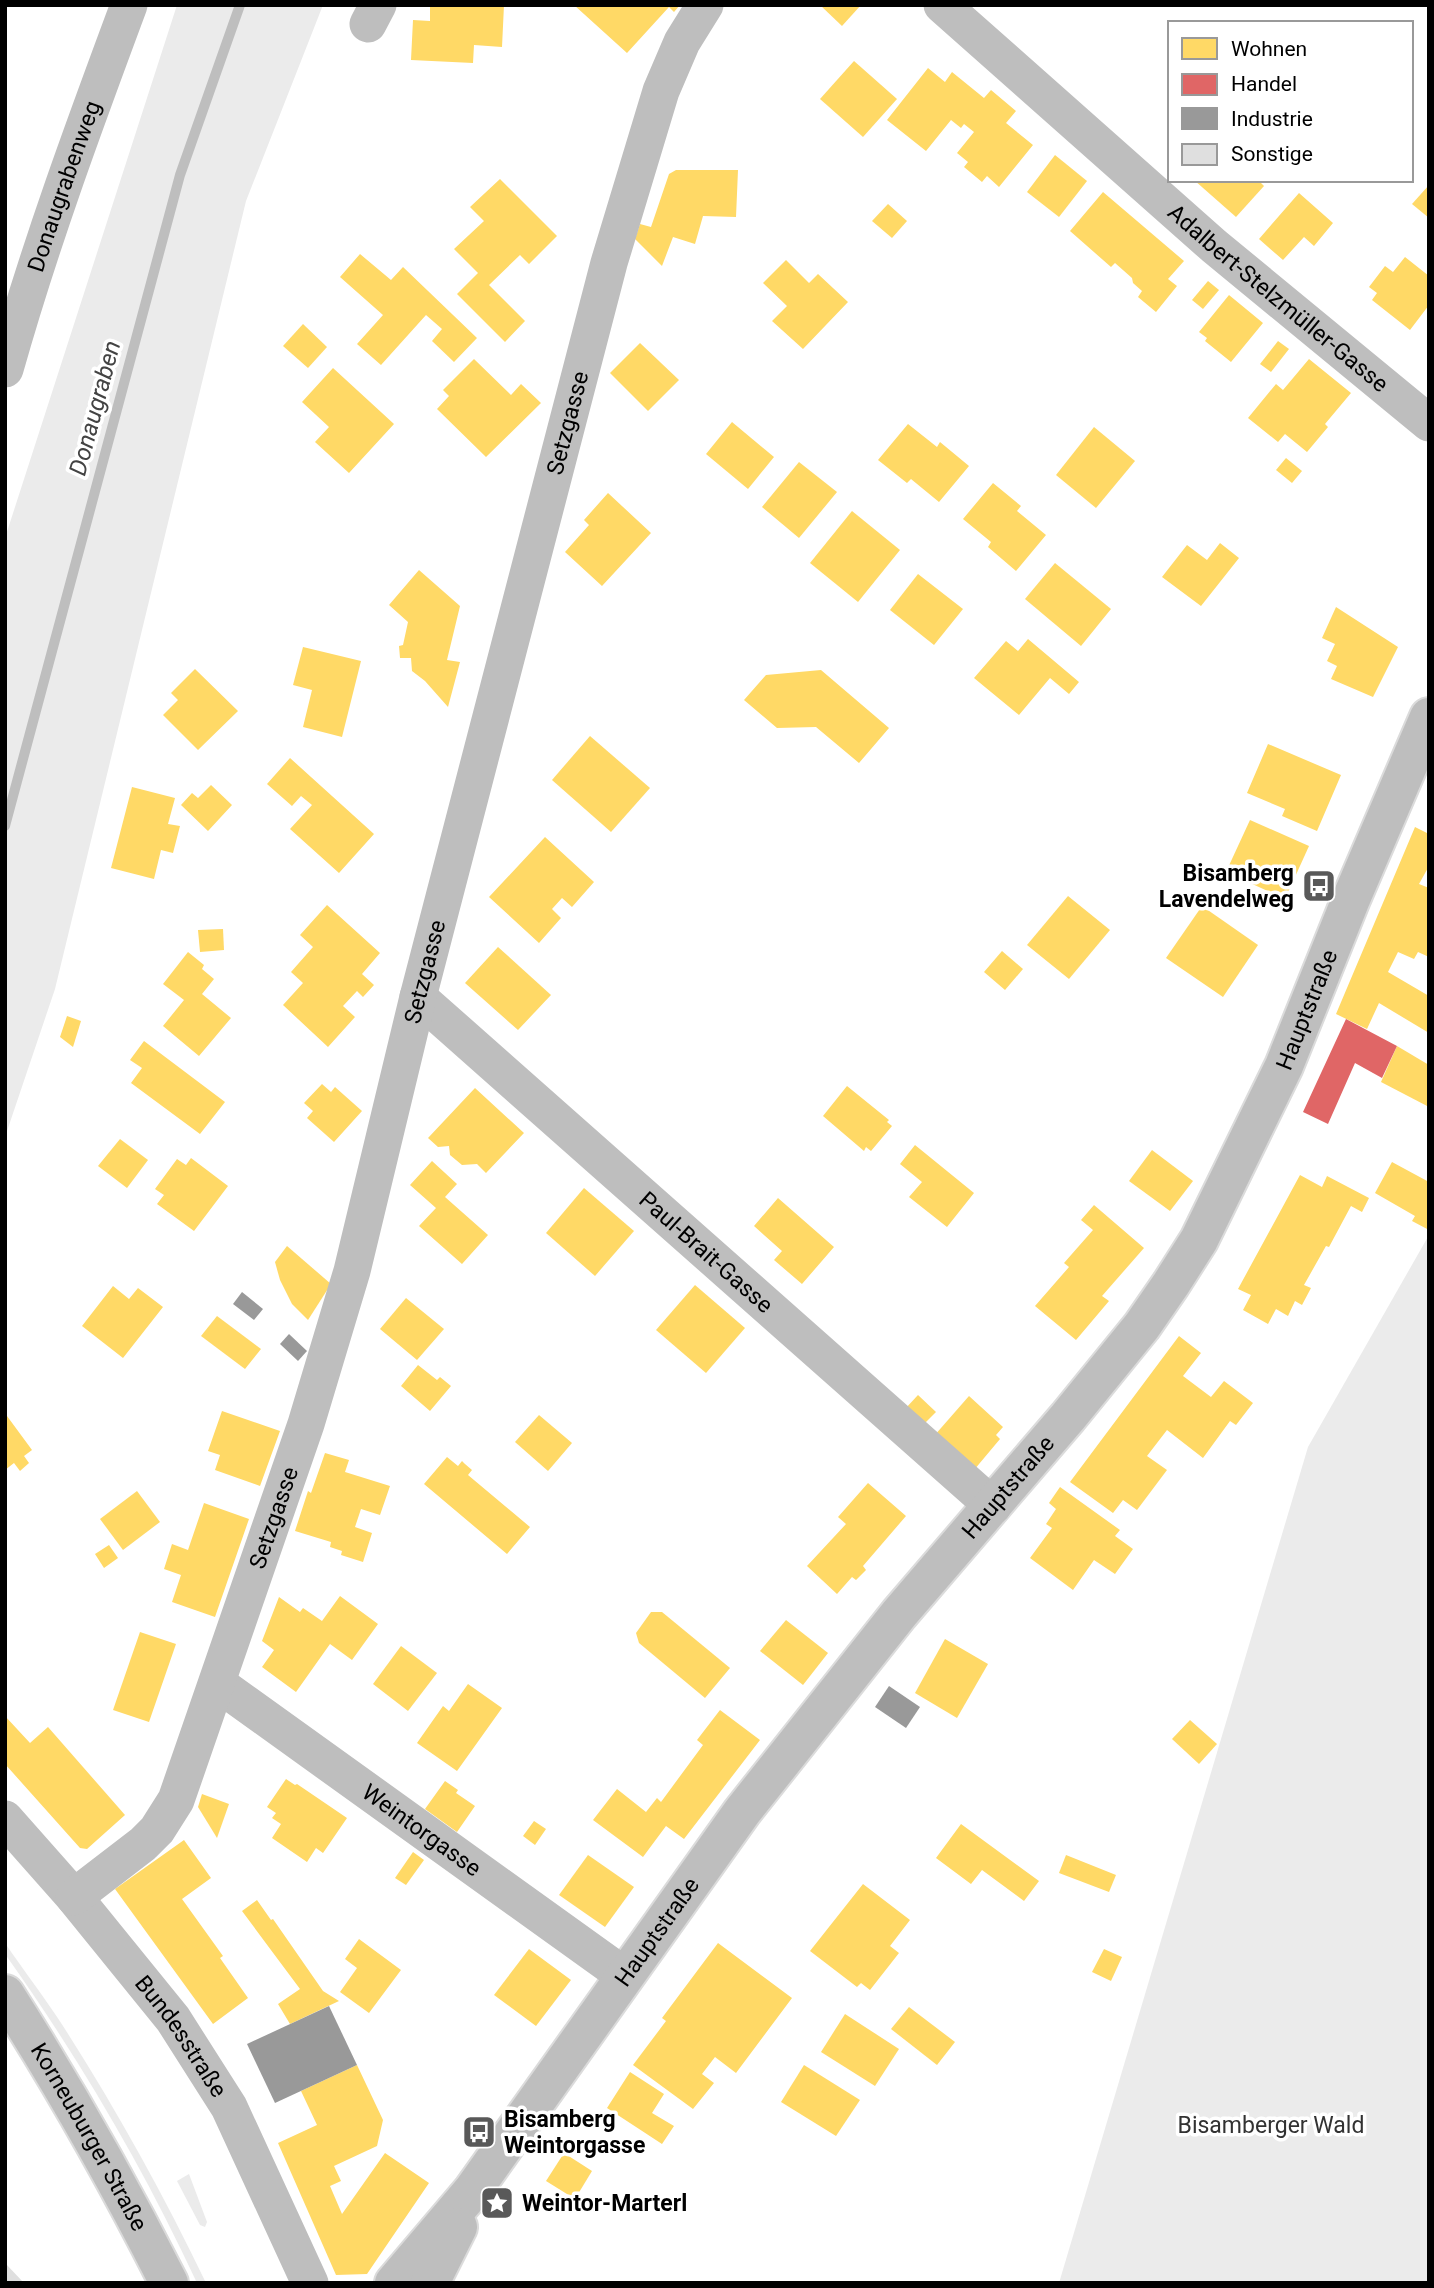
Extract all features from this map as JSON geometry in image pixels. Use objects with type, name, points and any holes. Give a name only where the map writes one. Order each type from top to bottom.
[{"type":"main road","name":"Hauptstraße","points":[[394,2283],[472,2190],[758,1791],[898,1614],[993,1506],[1142,1326],[1199,1240],[1284,1066],[1351,899],[1429,717]]},
{"type":"main road","name":"Korneuburger Straße","points":[[5,1994],[87,2127],[169,2283]]},
{"type":"main road","name":"Hauptstraße","points":[[430,2283],[458,2228],[472,2190]]},
{"type":"street","name":"Donaugrabenweg","points":[[5,369],[62,186],[129,5]]},
{"type":"street","name":"Setzgasse","points":[[74,1897],[143,1844],[167,1816],[176,1800],[308,1417],[352,1271],[418,997],[609,263],[661,92],[682,42],[705,5]]},
{"type":"street","name":"Adalbert-Stelzmüller-Gasse","points":[[942,5],[1214,246],[1429,423]]},
{"type":"street","name":"Paul-Brait-Gasse","points":[[418,997],[993,1506]]},
{"type":"street","name":"Weintorgasse","points":[[217,1683],[625,1976]]},
{"type":"street","name":"Bundesstraße","points":[[5,1819],[74,1897],[173,2020],[229,2107],[310,2283]]},
{"type":"green space","points":[[177,5],[323,5],[246,201],[55,989],[5,1137],[5,538]]},
{"type":"green space","name":"Bisamberger Wald","points":[[1429,1235],[1429,2283],[1059,2283],[1308,1447]]},
{"type":"green space","points":[[5,1943],[102,2089],[139,2153],[206,2283],[197,2283],[132,2155],[59,2033],[5,1954]]},
{"type":"green space","points":[[189,2174],[207,2222],[205,2227],[200,2225],[177,2181]]},
{"type":"building: Wohnen","points":[[430,5],[504,5],[502,47],[474,45],[473,63],[411,60],[413,20],[430,21]]},
{"type":"building: Wohnen","points":[[574,5],[680,5],[674,12],[669,7],[627,53]]},
{"type":"building: Wohnen","points":[[820,5],[861,5],[842,26]]},
{"type":"building: Wohnen","points":[[854,61],[897,99],[863,137],[820,99]]},
{"type":"building: Wohnen","points":[[928,68],[945,82],[952,72],[984,98],[991,90],[1016,111],[1006,123],[1033,145],[999,187],[987,176],[982,182],[964,167],[968,162],[957,153],[974,132],[964,124],[961,128],[951,120],[926,151],[887,120]]},
{"type":"building: Wohnen","points":[[1055,155],[1087,181],[1059,217],[1027,192]]},
{"type":"building: Wohnen","points":[[676,170],[738,170],[736,217],[703,216],[695,244],[673,237],[662,266],[635,239],[640,224],[651,227],[669,174]]},
{"type":"building: Wohnen","points":[[500,179],[557,236],[529,264],[520,255],[489,285],[525,321],[505,342],[457,294],[478,273],[454,249],[484,221],[470,207]]},
{"type":"building: Wohnen","points":[[1196,182],[1260,182],[1264,186],[1236,217]]},
{"type":"building: Wohnen","points":[[1429,185],[1429,218],[1412,204]]},
{"type":"building: Wohnen","points":[[1103,192],[1184,261],[1168,279],[1177,286],[1156,312],[1138,297],[1142,291],[1133,283],[1132,278],[1115,263],[1111,267],[1070,231]]},
{"type":"building: Wohnen","points":[[1299,193],[1333,223],[1314,246],[1304,237],[1283,260],[1259,239]]},
{"type":"building: Wohnen","points":[[888,204],[907,221],[892,238],[872,221]]},
{"type":"building: Wohnen","points":[[360,254],[391,280],[403,267],[477,338],[454,362],[432,341],[442,329],[426,315],[381,365],[357,344],[383,315],[340,277]]},
{"type":"building: Wohnen","points":[[1405,257],[1429,276],[1429,305],[1410,330],[1372,300],[1377,293],[1369,287],[1385,266],[1393,272]]},
{"type":"building: Wohnen","points":[[786,260],[809,283],[818,274],[848,302],[803,349],[772,321],[787,306],[763,283]]},
{"type":"building: Wohnen","points":[[1208,281],[1219,290],[1203,309],[1192,300]]},
{"type":"building: Wohnen","points":[[1229,295],[1263,323],[1231,362],[1205,341],[1207,338],[1199,332]]},
{"type":"building: Wohnen","points":[[303,324],[327,347],[308,368],[283,346]]},
{"type":"building: Wohnen","points":[[1278,341],[1289,349],[1271,372],[1260,364]]},
{"type":"building: Wohnen","points":[[640,343],[679,380],[648,411],[610,373]]},
{"type":"building: Wohnen","points":[[474,359],[511,395],[521,384],[541,403],[486,457],[437,409],[449,396],[443,390]]},
{"type":"building: Wohnen","points":[[1309,359],[1351,393],[1325,424],[1328,427],[1307,452],[1285,434],[1278,442],[1248,418],[1276,384],[1283,390]]},
{"type":"building: Wohnen","points":[[333,368],[394,424],[349,473],[315,442],[329,427],[302,402]]},
{"type":"building: Wohnen","points":[[732,422],[774,457],[748,489],[706,454]]},
{"type":"building: Wohnen","points":[[908,424],[937,447],[940,442],[969,466],[939,502],[911,479],[907,483],[878,460]]},
{"type":"building: Wohnen","points":[[1094,427],[1135,461],[1096,508],[1056,475]]},
{"type":"building: Wohnen","points":[[1286,458],[1302,471],[1292,483],[1276,470]]},
{"type":"building: Wohnen","points":[[799,462],[837,492],[799,538],[762,507]]},
{"type":"building: Wohnen","points":[[993,483],[1021,506],[1017,511],[1046,535],[1016,571],[988,547],[991,542],[963,519]]},
{"type":"building: Wohnen","points":[[608,493],[651,533],[602,586],[565,552],[589,525],[584,520]]},
{"type":"building: Wohnen","points":[[852,511],[900,550],[858,602],[810,563]]},
{"type":"building: Wohnen","points":[[1220,543],[1239,558],[1201,606],[1162,577],[1187,545],[1207,560]]},
{"type":"building: Wohnen","points":[[1055,563],[1111,609],[1081,646],[1025,599]]},
{"type":"building: Wohnen","points":[[419,570],[460,606],[447,660],[460,662],[448,707],[425,681],[412,671],[411,658],[400,658],[399,646],[403,645],[408,622],[389,605]]},
{"type":"building: Wohnen","points":[[918,574],[963,609],[934,645],[890,610]]},
{"type":"building: Wohnen","points":[[1336,607],[1398,647],[1373,697],[1331,679],[1337,666],[1327,661],[1335,644],[1322,638]]},
{"type":"building: Wohnen","points":[[1028,639],[1079,682],[1069,694],[1050,678],[1019,715],[974,678],[1006,641],[1018,651]]},
{"type":"building: Wohnen","points":[[303,647],[361,661],[342,737],[303,727],[312,690],[293,685]]},
{"type":"building: Wohnen","points":[[195,669],[238,711],[198,750],[163,715],[178,700],[171,693]]},
{"type":"building: Wohnen","points":[[821,670],[889,728],[859,763],[816,727],[777,728],[744,700],[766,675]]},
{"type":"building: Wohnen","points":[[590,736],[650,788],[611,832],[552,780]]},
{"type":"building: Wohnen","points":[[1268,744],[1341,775],[1317,831],[1282,816],[1285,809],[1247,793]]},
{"type":"building: Wohnen","points":[[290,758],[374,834],[339,873],[290,829],[312,805],[301,796],[292,806],[267,784]]},
{"type":"building: Wohnen","points":[[211,785],[232,805],[208,831],[181,805],[192,793],[198,798]]},
{"type":"building: Wohnen","points":[[132,787],[175,798],[168,824],[180,826],[173,853],[161,850],[154,879],[111,868]]},
{"type":"building: Wohnen","points":[[1250,820],[1309,846],[1285,899],[1226,872]]},
{"type":"building: Wohnen","points":[[1415,827],[1429,834],[1429,866],[1419,884],[1429,888],[1429,957],[1418,952],[1414,959],[1398,952],[1388,972],[1429,996],[1429,1033],[1379,1003],[1367,1029],[1336,1014]]},
{"type":"building: Wohnen","points":[[545,837],[594,882],[572,907],[562,898],[552,909],[561,918],[539,943],[489,897]]},
{"type":"building: Wohnen","points":[[1068,896],[1110,930],[1069,979],[1027,945]]},
{"type":"building: Wohnen","points":[[327,905],[380,953],[362,974],[374,985],[363,997],[357,991],[343,1006],[355,1017],[328,1047],[283,1005],[303,983],[291,972],[313,947],[300,935]]},
{"type":"building: Wohnen","points":[[1202,906],[1258,945],[1223,997],[1166,958]]},
{"type":"building: Wohnen","points":[[223,929],[224,950],[200,952],[198,930]]},
{"type":"building: Wohnen","points":[[498,947],[551,995],[518,1030],[465,983]]},
{"type":"building: Wohnen","points":[[1002,951],[1023,969],[1005,990],[984,972]]},
{"type":"building: Wohnen","points":[[188,952],[204,965],[202,969],[214,979],[202,994],[231,1018],[199,1056],[163,1026],[184,1000],[163,984]]},
{"type":"building: Wohnen","points":[[67,1016],[81,1021],[73,1047],[60,1037]]},
{"type":"building: Wohnen","points":[[144,1041],[225,1102],[200,1134],[131,1083],[142,1068],[130,1060]]},
{"type":"building: Wohnen","points":[[1397,1046],[1429,1065],[1429,1107],[1381,1082]]},
{"type":"building: Wohnen","points":[[322,1084],[331,1092],[335,1087],[362,1111],[334,1142],[307,1118],[313,1111],[304,1103]]},
{"type":"building: Wohnen","points":[[847,1086],[889,1120],[887,1122],[892,1126],[871,1151],[866,1147],[864,1151],[823,1116]]},
{"type":"building: Wohnen","points":[[475,1088],[524,1133],[486,1173],[477,1164],[462,1165],[450,1155],[449,1146],[438,1147],[428,1138]]},
{"type":"building: Wohnen","points":[[120,1139],[148,1160],[127,1188],[98,1166]]},
{"type":"building: Wohnen","points":[[915,1145],[974,1193],[947,1227],[909,1197],[922,1182],[900,1164]]},
{"type":"building: Wohnen","points":[[1152,1150],[1193,1181],[1170,1211],[1129,1181]]},
{"type":"building: Wohnen","points":[[191,1158],[228,1186],[194,1231],[157,1204],[164,1195],[155,1189],[177,1159],[186,1165]]},
{"type":"building: Wohnen","points":[[432,1161],[457,1184],[445,1197],[488,1235],[462,1264],[419,1226],[436,1208],[410,1185]]},
{"type":"building: Wohnen","points":[[1392,1162],[1429,1182],[1429,1230],[1412,1221],[1415,1216],[1375,1193]]},
{"type":"building: Wohnen","points":[[1300,1175],[1322,1187],[1327,1176],[1369,1198],[1362,1212],[1351,1206],[1304,1285],[1311,1288],[1302,1305],[1295,1301],[1288,1316],[1276,1309],[1268,1324],[1243,1310],[1251,1295],[1238,1289]]},
{"type":"building: Wohnen","points":[[584,1188],[634,1231],[595,1276],[546,1233]]},
{"type":"building: Wohnen","points":[[778,1198],[834,1247],[802,1284],[774,1260],[782,1251],[754,1226]]},
{"type":"building: Wohnen","points":[[1094,1205],[1144,1248],[1102,1296],[1109,1301],[1076,1340],[1035,1306],[1069,1267],[1064,1263],[1093,1230],[1081,1220]]},
{"type":"building: Wohnen","points":[[287,1246],[331,1284],[308,1320],[292,1304],[280,1280],[275,1262]]},
{"type":"building: Wohnen","points":[[695,1285],[745,1328],[706,1373],[656,1330]]},
{"type":"building: Wohnen","points":[[113,1286],[129,1299],[138,1288],[163,1307],[123,1358],[82,1326]]},
{"type":"building: Wohnen","points":[[406,1298],[444,1329],[417,1360],[380,1329]]},
{"type":"building: Wohnen","points":[[217,1316],[261,1349],[245,1369],[201,1336]]},
{"type":"building: Wohnen","points":[[1179,1336],[1201,1353],[1183,1376],[1211,1397],[1224,1381],[1253,1403],[1236,1425],[1230,1421],[1203,1458],[1167,1430],[1147,1456],[1167,1470],[1137,1510],[1123,1500],[1113,1513],[1070,1482]]},
{"type":"building: Wohnen","points":[[418,1365],[437,1380],[440,1377],[451,1386],[430,1411],[401,1386]]},
{"type":"building: Wohnen","points":[[918,1395],[936,1412],[922,1426],[905,1409]]},
{"type":"building: Wohnen","points":[[969,1396],[1003,1427],[996,1435],[1000,1439],[974,1470],[934,1436]]},
{"type":"building: Wohnen","points":[[222,1411],[280,1431],[260,1486],[215,1470],[220,1455],[208,1451]]},
{"type":"building: Wohnen","points":[[539,1415],[572,1443],[548,1471],[515,1442]]},
{"type":"building: Wohnen","points":[[7,1416],[32,1450],[24,1456],[29,1463],[20,1471],[14,1463],[5,1470]]},
{"type":"building: Wohnen","points":[[325,1453],[349,1460],[345,1472],[390,1486],[380,1515],[361,1509],[355,1527],[372,1533],[363,1562],[341,1555],[342,1551],[330,1547],[331,1542],[295,1531],[308,1491],[311,1493]]},
{"type":"building: Wohnen","points":[[447,1457],[458,1466],[462,1461],[472,1470],[468,1475],[530,1527],[507,1554],[424,1484]]},
{"type":"building: Wohnen","points":[[868,1483],[906,1516],[863,1566],[866,1570],[856,1580],[852,1577],[837,1594],[807,1566],[846,1524],[838,1517]]},
{"type":"building: Wohnen","points":[[1060,1487],[1120,1530],[1115,1536],[1133,1549],[1115,1574],[1094,1560],[1073,1590],[1030,1558],[1052,1528],[1046,1524],[1056,1509],[1049,1503]]},
{"type":"building: Wohnen","points":[[137,1491],[160,1522],[123,1550],[100,1519]]},
{"type":"building: Wohnen","points":[[204,1503],[249,1519],[215,1617],[172,1602],[181,1575],[164,1569],[172,1544],[188,1550]]},
{"type":"building: Wohnen","points":[[109,1545],[118,1558],[104,1568],[95,1554]]},
{"type":"building: Wohnen","points":[[340,1596],[378,1624],[352,1660],[330,1644],[296,1692],[262,1667],[274,1650],[262,1641],[279,1597],[300,1612],[303,1608],[322,1621]]},
{"type":"building: Wohnen","points":[[651,1612],[662,1612],[730,1668],[705,1698],[639,1643],[636,1633]]},
{"type":"building: Wohnen","points":[[786,1620],[828,1653],[803,1685],[760,1651]]},
{"type":"building: Wohnen","points":[[140,1632],[176,1644],[149,1722],[113,1710]]},
{"type":"building: Wohnen","points":[[945,1639],[988,1664],[957,1718],[915,1693]]},
{"type":"building: Wohnen","points":[[401,1646],[437,1673],[408,1711],[373,1684]]},
{"type":"building: Wohnen","points":[[468,1684],[502,1708],[457,1771],[417,1743],[443,1706],[449,1711]]},
{"type":"building: Wohnen","points":[[720,1710],[760,1740],[684,1839],[666,1826],[643,1857],[593,1820],[617,1789],[646,1812],[657,1798],[661,1802],[703,1745],[697,1740]]},
{"type":"building: Wohnen","points":[[5,1716],[30,1743],[48,1727],[125,1815],[87,1849],[80,1848],[5,1764]]},
{"type":"building: Wohnen","points":[[1190,1720],[1217,1744],[1199,1764],[1172,1739]]},
{"type":"building: Wohnen","points":[[286,1779],[347,1818],[323,1853],[316,1848],[307,1862],[272,1838],[281,1824],[272,1818],[276,1813],[267,1807]]},
{"type":"building: Wohnen","points":[[445,1781],[458,1790],[456,1793],[475,1806],[457,1832],[425,1809]]},
{"type":"building: Wohnen","points":[[202,1794],[229,1804],[217,1838],[198,1807]]},
{"type":"building: Wohnen","points":[[534,1821],[546,1829],[535,1845],[523,1836]]},
{"type":"building: Wohnen","points":[[961,1824],[1039,1881],[1024,1901],[982,1870],[971,1884],[936,1858]]},
{"type":"building: Wohnen","points":[[184,1840],[211,1878],[182,1899],[223,1956],[220,1958],[248,1998],[213,2024],[115,1889]]},
{"type":"building: Wohnen","points":[[413,1852],[424,1860],[406,1885],[395,1878]]},
{"type":"building: Wohnen","points":[[588,1855],[634,1887],[605,1927],[559,1895]]},
{"type":"building: Wohnen","points":[[1066,1855],[1116,1875],[1109,1892],[1059,1873]]},
{"type":"building: Wohnen","points":[[863,1884],[910,1920],[890,1946],[899,1953],[870,1990],[861,1983],[857,1987],[810,1951]]},
{"type":"building: Wohnen","points":[[257,1900],[323,1991],[339,2001],[290,2024],[278,2004],[300,1989],[242,1911]]},
{"type":"building: Wohnen","points":[[359,1939],[401,1970],[369,2013],[340,1992],[357,1968],[345,1959]]},
{"type":"building: Wohnen","points":[[718,1943],[792,1998],[736,2073],[715,2057],[702,2074],[714,2083],[693,2109],[633,2065],[666,2021],[662,2018]]},
{"type":"building: Wohnen","points":[[529,1949],[571,1980],[536,2026],[494,1995]]},
{"type":"building: Wohnen","points":[[1104,1949],[1122,1957],[1111,1981],[1092,1972]]},
{"type":"building: Wohnen","points":[[909,2007],[955,2042],[937,2065],[891,2029]]},
{"type":"building: Wohnen","points":[[845,2014],[899,2049],[875,2086],[821,2052]]},
{"type":"building: Wohnen","points":[[357,2065],[383,2120],[377,2146],[334,2166],[341,2181],[330,2186],[342,2214],[385,2153],[429,2183],[367,2274],[336,2275],[278,2143],[317,2125],[301,2091]]},
{"type":"building: Wohnen","points":[[804,2065],[860,2100],[836,2136],[781,2102]]},
{"type":"building: Wohnen","points":[[630,2072],[664,2094],[652,2113],[674,2126],[662,2144],[607,2108]]},
{"type":"building: Wohnen","points":[[564,2153],[592,2171],[575,2199],[546,2181]]},
{"type":"building: Handel","points":[[1346,1019],[1397,1046],[1382,1078],[1355,1063],[1328,1124],[1303,1112]]},
{"type":"building: Industrie","points":[[242,1292],[263,1309],[254,1320],[233,1304]]},
{"type":"building: Industrie","points":[[289,1334],[307,1351],[298,1361],[280,1344]]},
{"type":"building: Industrie","points":[[889,1686],[920,1707],[906,1728],[875,1707]]},
{"type":"building: Industrie","points":[[329,2006],[357,2065],[275,2103],[247,2044]]},
{"type":"building: Sonstige","points":[[5,2263],[24,2283],[5,2283]]},
{"type":"waterway","name":"Donaugraben","points":[[5,826],[180,175],[240,5]]},
{"type":"place","name":"Bisamberg Lavendelweg","points":[[1319,886]]},
{"type":"place","name":"Bisamberg Weintorgasse","points":[[479,2132]]},
{"type":"place","name":"Weintor-Marterl","points":[[497,2203]]}]
